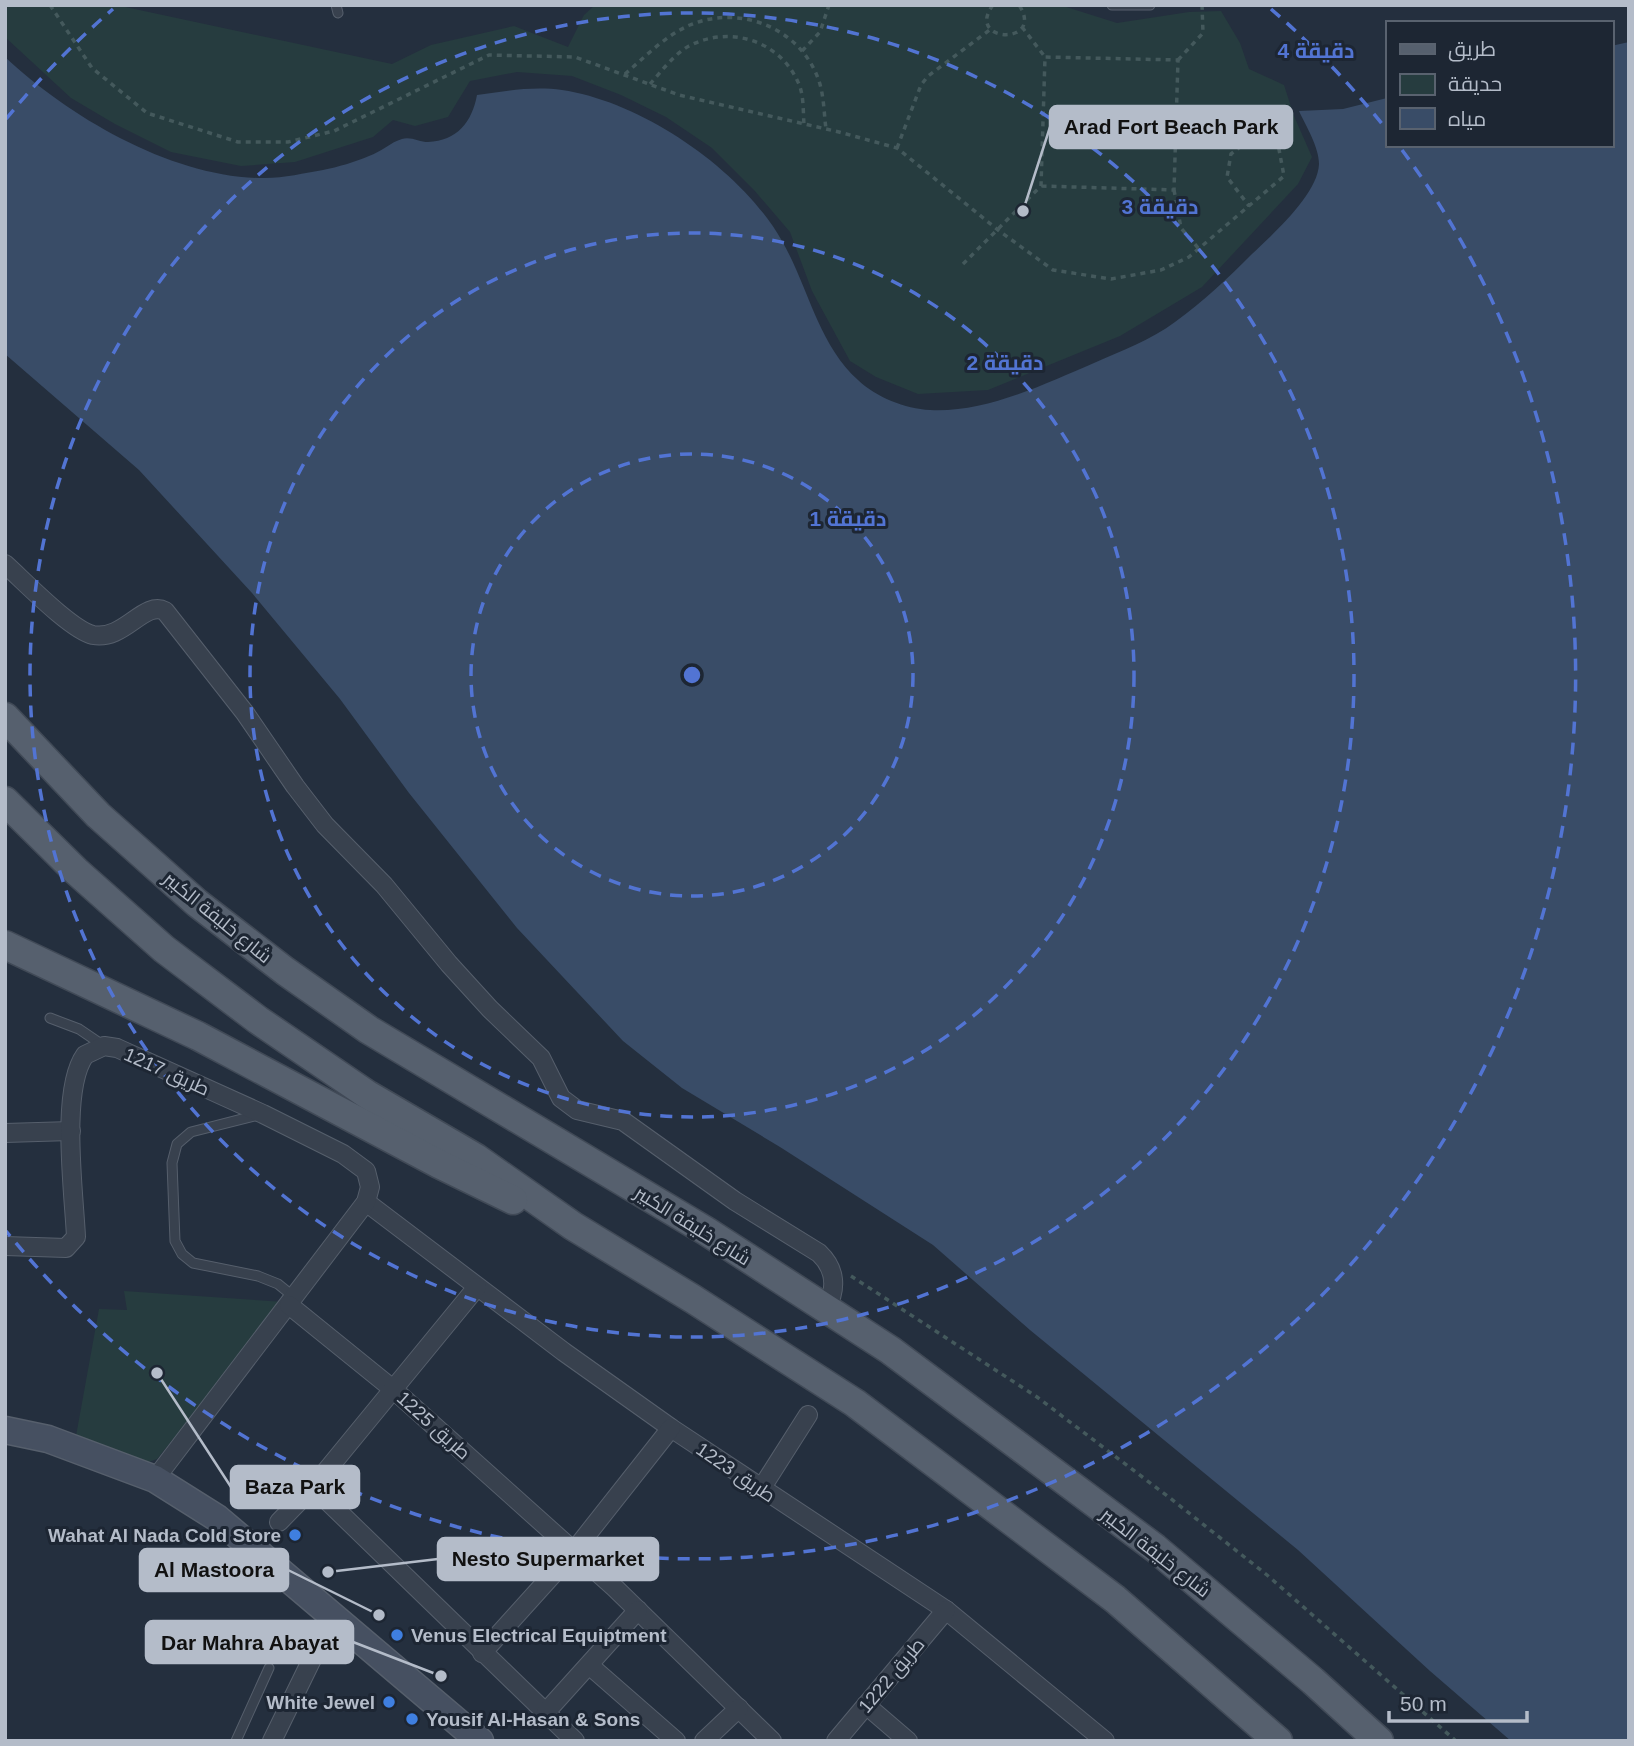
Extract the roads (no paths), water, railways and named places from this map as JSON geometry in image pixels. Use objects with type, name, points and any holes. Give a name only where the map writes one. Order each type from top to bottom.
[{"type":"main road","name":"شارع خليفة الكبير","points":[[5,717],[98,815],[197,903],[285,971],[369,1030],[706,1231],[890,1350],[1155,1548],[1313,1681],[1379,1741]]},
{"type":"main road","points":[[5,801],[76,871],[164,949],[258,1020],[368,1095],[477,1158],[573,1227],[693,1299],[855,1403],[1115,1599],[1278,1741]]},
{"type":"main road","points":[[5,945],[198,1036],[439,1164],[573,1227]]},
{"type":"street","points":[[5,564],[72,624],[94,635],[118,632],[152,608],[165,611],[239,705],[325,825],[384,885],[490,1009],[541,1058],[561,1098],[577,1110],[623,1121],[827,1261],[832,1270],[834,1290],[826,1309]]},
{"type":"street","name":"طريق 1217","points":[[5,1246],[66,1248],[76,1237],[72,1094],[77,1069],[85,1055],[104,1046],[117,1048],[334,1149],[366,1171],[370,1187],[366,1202]]},
{"type":"street","points":[[5,1133],[71,1131]]},
{"type":"street","points":[[155,1479],[366,1202]]},
{"type":"street","name":"طريق 1223","points":[[366,1202],[477,1287],[671,1428],[947,1610],[1105,1741]]},
{"type":"street","points":[[279,1522],[313,1488],[477,1287]]},
{"type":"street","name":"طريق 1225","points":[[292,1301],[574,1551],[772,1741]]},
{"type":"street","points":[[761,1489],[808,1415]]},
{"type":"street","points":[[482,1653],[574,1551],[671,1428]]},
{"type":"street","points":[[5,1430],[48,1439],[155,1479],[217,1518],[480,1741]]},
{"type":"street","points":[[313,1488],[575,1741]]},
{"type":"street","points":[[546,1712],[638,1610]]},
{"type":"street","name":"طريق 1222","points":[[836,1741],[947,1610]]},
{"type":"street","points":[[272,1741],[313,1657]]},
{"type":"street","points":[[589,1665],[676,1741]]},
{"type":"street","points":[[866,1705],[908,1741]]},
{"type":"street","points":[[704,1741],[739,1708]]},
{"type":"lane","points":[[1112,5],[1150,5]]},
{"type":"lane","points":[[50,1018],[79,1029],[104,1046]]},
{"type":"lane","points":[[263,1114],[191,1132],[177,1144],[172,1163],[175,1241],[182,1254],[193,1263],[258,1276],[278,1284],[292,1301]]},
{"type":"lane","points":[[236,1741],[269,1668]]},
{"type":"water","points":[[1629,42],[1629,1741],[1511,1741],[1298,1550],[1030,1330],[933,1245],[682,1088],[623,1041],[517,928],[409,793],[340,699],[252,593],[139,470],[5,354],[5,57],[60,102],[126,141],[196,168],[231,176],[265,178],[302,174],[358,160],[402,139],[438,141],[462,128],[471,114],[477,95],[551,89],[593,97],[657,124],[716,165],[742,189],[782,241],[823,332],[844,366],[858,380],[891,401],[930,410],[951,410],[993,402],[1035,388],[1115,354],[1166,328],[1195,306],[1282,225],[1311,188],[1317,176],[1318,157],[1299,111],[1343,109],[1386,98],[1386,147],[1613,147],[1613,46]]},
{"type":"place","name":"Arad Fort Beach Park","points":[[1023,211]]},
{"type":"place","name":"Baza Park","points":[[157,1373]]},
{"type":"place","name":"Wahat Al Nada Cold Store","points":[[295,1535]]},
{"type":"place","name":"Nesto Supermarket","points":[[328,1572]]},
{"type":"place","name":"Al Mastoora","points":[[379,1615]]},
{"type":"place","name":"Venus Electrical Equiptment","points":[[397,1635]]},
{"type":"place","name":"Dar Mahra Abayat","points":[[441,1676]]},
{"type":"place","name":"White Jewel","points":[[389,1702]]},
{"type":"place","name":"Yousif Al-Hasan & Sons","points":[[412,1719]]}]
